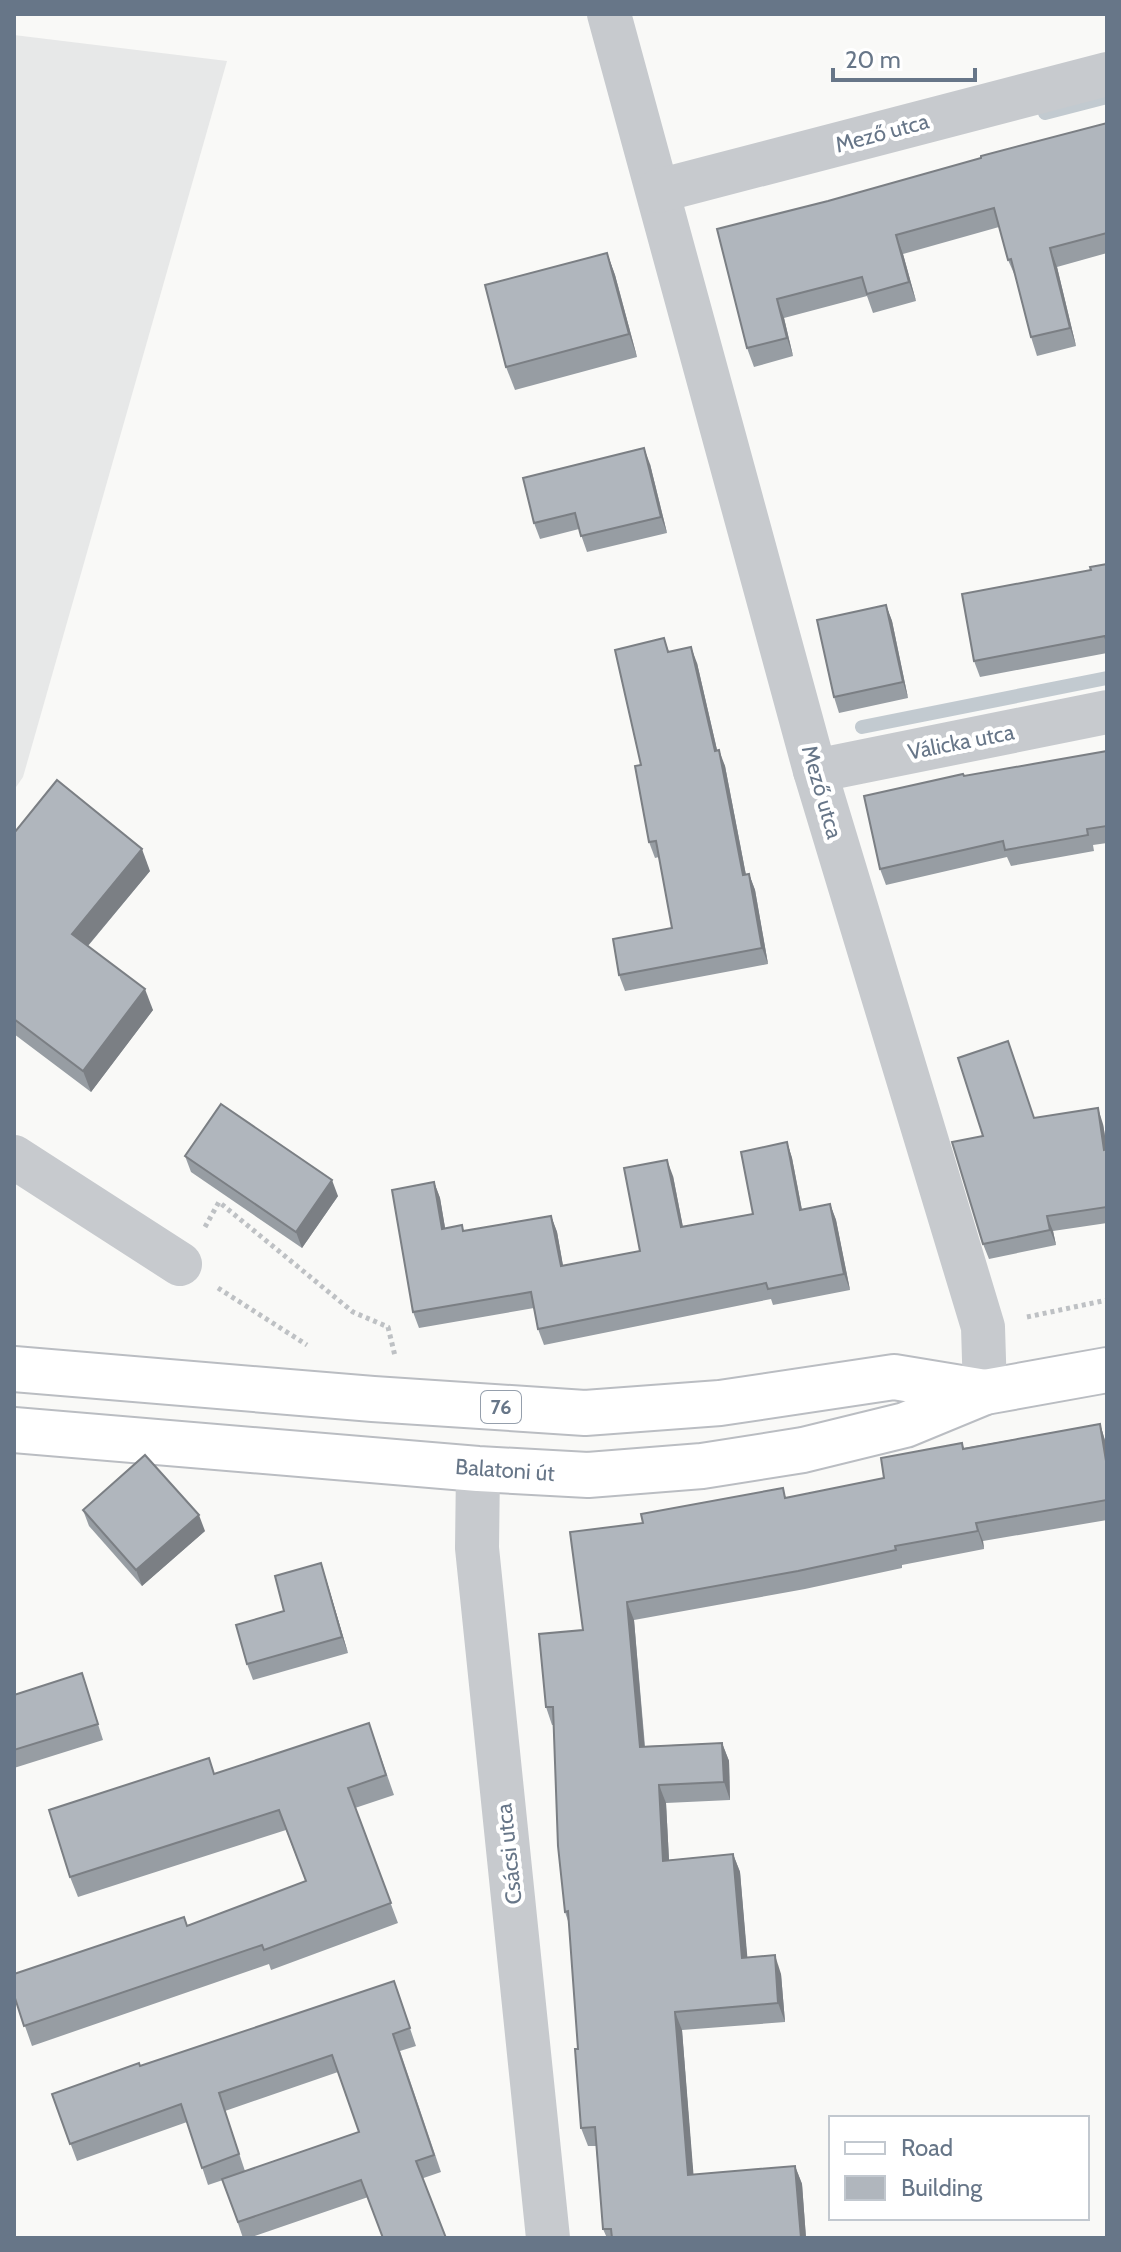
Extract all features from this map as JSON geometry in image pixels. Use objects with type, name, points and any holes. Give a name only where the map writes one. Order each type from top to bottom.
[{"type":"main road","name":"Balatoni út","points":[[14,1369],[585,1413],[720,1403],[894,1377],[985,1392]]},
{"type":"main road","name":"Balatoni út","points":[[14,1430],[478,1469],[588,1475],[702,1466],[803,1450],[905,1425],[985,1392],[1107,1370]]},
{"type":"street","name":"Mező utca","points":[[609,14],[815,771],[983,1327],[985,1392]]},
{"type":"street","name":"Mező utca","points":[[658,191],[1107,74]]},
{"type":"street","name":"Válicka utca","points":[[815,771],[1107,712]]},
{"type":"street","points":[[14,1157],[180,1264]]},
{"type":"street","name":"Csácsi utca","points":[[478,1469],[477,1548],[548,2238]]},
{"type":"path","points":[[209,1219],[219,1202],[353,1312],[388,1327],[396,1360]]},
{"type":"path","points":[[180,1264],[312,1348]]},
{"type":"shaded area","points":[[14,35],[227,61],[23,777],[14,790]]},
{"type":"building","points":[[1107,123],[1107,233],[1050,248],[1070,328],[1031,337],[994,208],[896,235],[909,282],[867,294],[862,277],[777,299],[787,338],[747,348],[717,229]]},
{"type":"building","points":[[607,253],[629,334],[506,367],[485,285]]},
{"type":"building","points":[[644,448],[661,517],[581,536],[575,513],[534,523],[523,478]]},
{"type":"building","points":[[1107,564],[1107,643],[1105,636],[974,661],[962,594],[1091,570],[1090,567]]},
{"type":"building","points":[[886,605],[903,682],[834,697],[817,620]]},
{"type":"building","points":[[664,638],[668,652],[691,647],[715,751],[719,750],[743,875],[749,874],[762,948],[619,975],[613,939],[672,928],[656,841],[649,842],[635,766],[641,765],[615,650]]},
{"type":"building","points":[[1107,751],[1107,826],[1087,829],[1088,835],[1005,850],[1003,841],[880,869],[864,796],[963,774]]},
{"type":"building","points":[[57,780],[142,849],[72,934],[145,989],[83,1071],[14,1019],[14,833]]},
{"type":"building","points":[[1008,1041],[1034,1118],[1098,1108],[1104,1150],[1107,1149],[1107,1207],[1047,1216],[1050,1230],[983,1244],[952,1142],[983,1136],[958,1058]]},
{"type":"building","points":[[221,1104],[332,1180],[296,1232],[185,1156]]},
{"type":"building","points":[[787,1142],[800,1210],[830,1204],[844,1274],[768,1289],[766,1283],[538,1329],[531,1292],[413,1312],[392,1190],[434,1182],[442,1229],[462,1225],[463,1231],[551,1216],[561,1266],[640,1251],[624,1168],[667,1160],[681,1227],[753,1214],[741,1152]]},
{"type":"building","points":[[1100,1424],[1107,1467],[1107,1500],[976,1523],[978,1531],[895,1546],[896,1550],[798,1571],[627,1602],[640,1747],[722,1743],[724,1782],[659,1785],[663,1861],[733,1854],[742,1958],[775,1955],[778,2003],[675,2012],[688,2175],[795,2166],[801,2238],[612,2238],[611,2229],[603,2229],[595,2127],[581,2128],[568,1911],[565,1912],[558,1846],[553,1707],[546,1707],[539,1634],[583,1630],[570,1532],[643,1523],[641,1514],[783,1488],[785,1498],[884,1478],[881,1458],[962,1443],[963,1449]]},
{"type":"building","points":[[145,1455],[199,1515],[136,1570],[83,1510]]},
{"type":"building","points":[[321,1563],[342,1637],[247,1664],[236,1625],[284,1611],[275,1576]]},
{"type":"building","points":[[82,1673],[98,1724],[14,1750],[14,1695]]},
{"type":"building","points":[[369,1723],[386,1775],[348,1788],[391,1903],[264,1950],[262,1945],[24,2026],[14,1995],[14,1974],[184,1917],[187,1926],[306,1881],[279,1810],[70,1877],[49,1810],[209,1758],[214,1774]]},
{"type":"building","points":[[394,1981],[410,2028],[393,2034],[434,2155],[416,2161],[446,2238],[383,2238],[361,2180],[238,2222],[222,2179],[359,2132],[332,2055],[219,2093],[239,2154],[202,2168],[181,2104],[70,2144],[52,2094]]},
{"type":"waterway","points":[[1045,113],[1107,97]]},
{"type":"waterway","points":[[862,727],[1107,678]]}]
